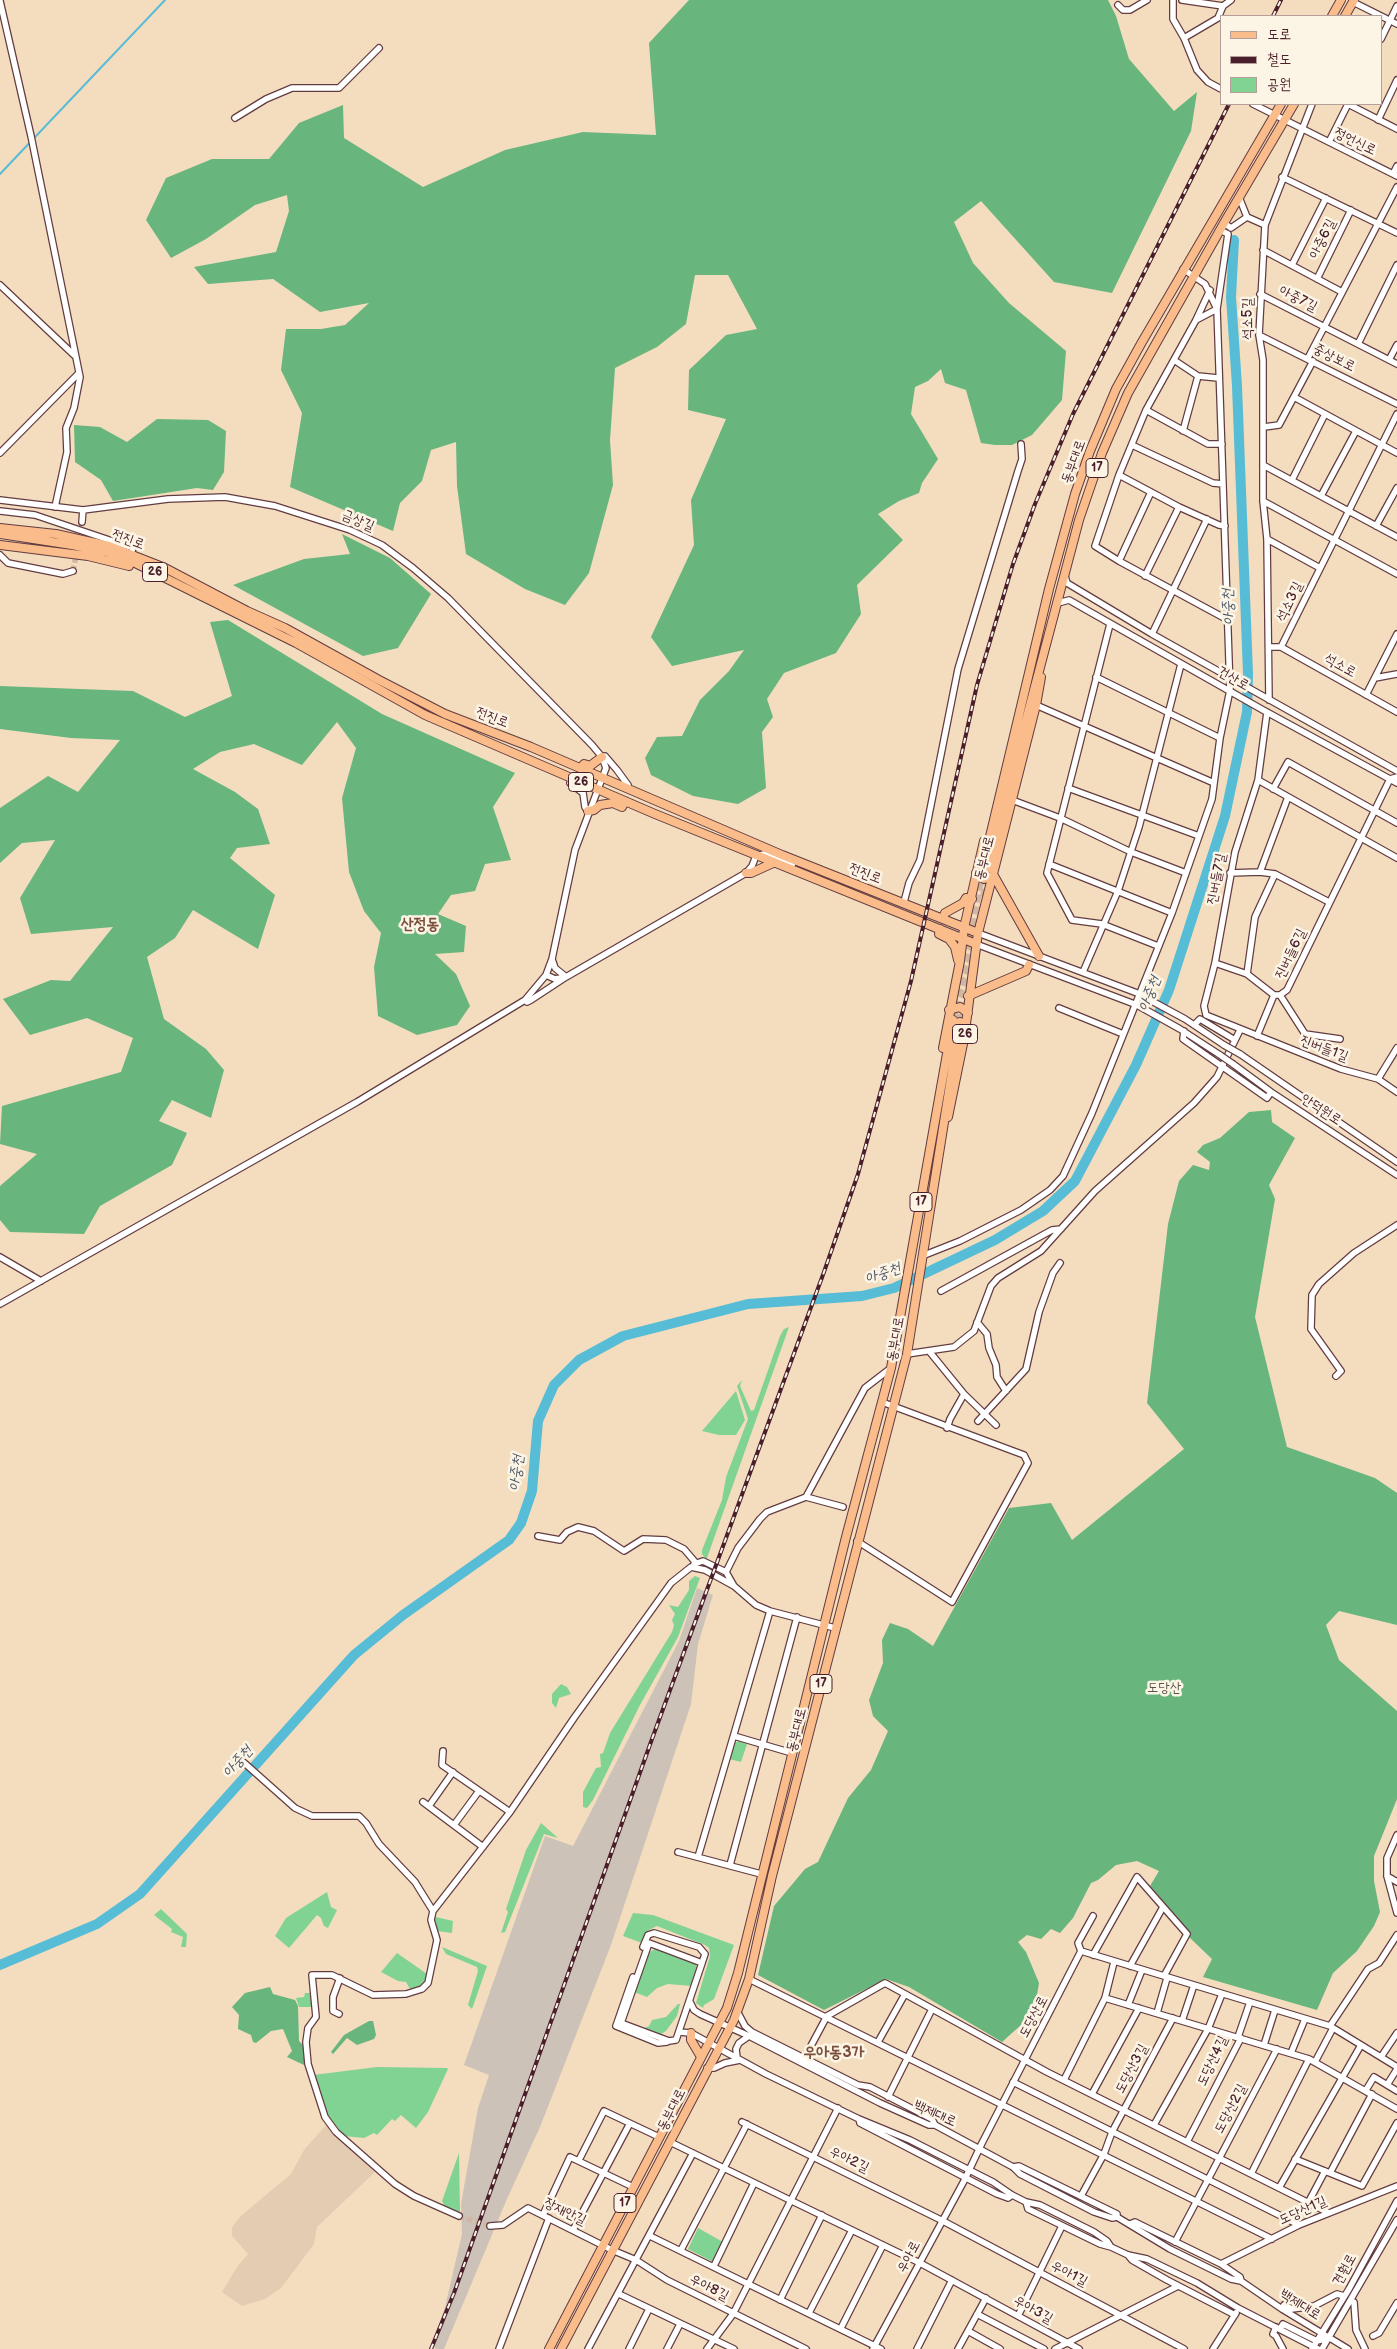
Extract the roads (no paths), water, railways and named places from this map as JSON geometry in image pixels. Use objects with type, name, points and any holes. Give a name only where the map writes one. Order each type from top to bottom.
[{"type":"main road","points":[[1333,15],[1341,0]]},
{"type":"main road","points":[[1346,15],[1353,1]]},
{"type":"main road","name":"동부대로","points":[[1280,105],[1116,389],[1090,451],[1062,538],[1041,620],[987,867],[1082,512],[1102,453],[1128,393],[1293,105]]},
{"type":"main road","name":"전진로","points":[[0,528],[56,534],[109,546],[296,643],[426,715],[756,856],[976,944]]},
{"type":"main road","name":"전진로","points":[[0,534],[107,552],[165,568],[247,611],[285,628],[445,714],[580,768],[794,860],[904,902],[978,933]]},
{"type":"main road","name":"26","points":[[0,545],[88,556],[129,566],[131,558]]},
{"type":"main road","points":[[960,961],[964,928],[972,899],[976,873],[1037,626],[1041,620]]},
{"type":"main road","name":"동부대로","points":[[978,933],[1036,705],[1042,679],[1040,671]]},
{"type":"main road","points":[[580,768],[584,764],[590,766],[602,757]]},
{"type":"main road","points":[[588,811],[594,810],[600,805],[613,803],[622,807],[625,801]]},
{"type":"main road","points":[[746,873],[773,863]]},
{"type":"main road","points":[[976,873],[984,879],[994,876],[1039,956]]},
{"type":"main road","points":[[943,918],[945,913],[963,903],[966,898],[972,899]]},
{"type":"main road","name":"26","points":[[932,1136],[930,1131],[949,1010],[960,961],[958,961],[955,947],[949,939],[939,934],[940,929]]},
{"type":"main road","name":"26","points":[[943,1133],[946,1130],[968,1013],[968,996],[978,933]]},
{"type":"main road","points":[[968,996],[1026,971],[1029,965]]},
{"type":"main road","points":[[949,1010],[960,1007],[968,1013]]},
{"type":"main road","name":"동부대로","points":[[548,2349],[719,2023],[728,2004],[738,1972],[824,1624],[891,1368],[932,1136],[957,1021],[942,1127],[943,1133],[907,1354],[857,1541],[772,1876],[749,1979],[730,2027],[560,2349]]},
{"type":"main road","points":[[691,2033],[691,2040],[701,2057]]},
{"type":"street","points":[[1118,5],[1123,10],[1130,10],[1147,0]]},
{"type":"street","points":[[1173,0],[1173,19],[1184,38],[1197,70],[1208,82],[1220,88]]},
{"type":"street","points":[[1182,0],[1223,6]]},
{"type":"street","points":[[1184,38],[1218,18],[1223,6],[1231,0]]},
{"type":"street","points":[[0,1],[32,142],[79,373],[78,392],[66,428],[67,452],[55,507]]},
{"type":"street","points":[[1353,1],[1379,15]]},
{"type":"street","points":[[1382,37],[1397,6]]},
{"type":"street","points":[[1382,17],[1397,24]]},
{"type":"street","points":[[236,118],[266,99],[292,88],[339,88],[379,48]]},
{"type":"street","points":[[1378,120],[1397,80]]},
{"type":"street","name":"정언신로","points":[[1255,105],[1395,175]]},
{"type":"street","name":"석소5길","points":[[1267,699],[1269,648],[1267,539],[1263,501],[1264,427],[1262,360],[1259,335],[1263,250],[1265,224],[1312,105]]},
{"type":"street","points":[[1329,142],[1348,105]]},
{"type":"street","points":[[1350,105],[1397,129]]},
{"type":"street","points":[[1395,175],[1397,166]]},
{"type":"street","name":"아중6길","points":[[1282,177],[1397,233]]},
{"type":"street","points":[[1378,223],[1397,187]]},
{"type":"street","points":[[1239,197],[1247,217],[1265,224]]},
{"type":"street","name":"아중6길","points":[[1292,265],[1326,198]]},
{"type":"street","name":"아중6길","points":[[1317,279],[1351,210]]},
{"type":"street","points":[[921,1260],[1021,1210],[1050,1190],[1063,1176],[1092,1113],[1172,913],[1212,800],[1220,738],[1232,692],[1229,678],[1224,484],[1218,378],[1218,310],[1228,234],[1231,228],[1247,217]]},
{"type":"street","points":[[1224,223],[1231,228]]},
{"type":"street","name":"아중7길","points":[[1264,427],[1279,425],[1294,397],[1324,327],[1378,223]]},
{"type":"street","points":[[1220,230],[1228,234]]},
{"type":"street","points":[[1263,250],[1342,292]]},
{"type":"street","points":[[1358,344],[1397,265]]},
{"type":"street","points":[[1184,269],[1210,290],[1218,310]]},
{"type":"street","points":[[0,285],[74,355]]},
{"type":"street","points":[[1210,290],[1196,320],[1146,410],[1119,475],[1095,546],[1173,592],[1228,620]]},
{"type":"street","name":"아중7길","points":[[1260,294],[1397,364]]},
{"type":"street","points":[[1196,320],[1218,310]]},
{"type":"street","name":"중상보로","points":[[1259,335],[1397,404]]},
{"type":"street","points":[[1389,360],[1397,345]]},
{"type":"street","points":[[1174,360],[1198,376],[1218,378]]},
{"type":"street","points":[[0,453],[79,373]]},
{"type":"street","points":[[1183,431],[1198,376]]},
{"type":"street","points":[[1294,397],[1397,453]]},
{"type":"street","points":[[1146,410],[1208,444],[1222,444]]},
{"type":"street","points":[[1292,480],[1325,414]]},
{"type":"street","name":"석소3길","points":[[1281,647],[1397,414]]},
{"type":"street","points":[[1321,496],[1356,431]]},
{"type":"street","points":[[904,902],[909,883],[920,860],[958,669],[1022,459],[1021,444]]},
{"type":"street","points":[[1132,445],[1213,483],[1224,484]]},
{"type":"street","points":[[1263,465],[1395,536]]},
{"type":"street","points":[[1119,475],[1179,507],[1218,525],[1225,526]]},
{"type":"street","points":[[1376,526],[1397,488]]},
{"type":"street","points":[[1119,561],[1151,492]]},
{"type":"street","name":"금상길","points":[[0,500],[83,510],[168,499],[225,497],[275,506],[350,530],[382,545],[448,598],[602,757],[605,756],[628,785],[626,788]]},
{"type":"street","points":[[1263,501],[1397,574]]},
{"type":"street","points":[[1145,576],[1179,507]]},
{"type":"street","points":[[82,522],[83,510]]},
{"type":"street","points":[[0,511],[35,515],[133,548],[131,558]]},
{"type":"street","points":[[1152,634],[1207,519]]},
{"type":"street","points":[[1267,539],[1320,568]]},
{"type":"street","points":[[0,555],[8,563],[62,574],[73,571]]},
{"type":"street","name":"건산로","points":[[1065,576],[1067,583],[1152,634],[1397,771]]},
{"type":"street","name":"건산로","points":[[1058,603],[1069,600],[1265,711],[1394,778],[1397,783]]},
{"type":"street","points":[[1110,624],[1047,873],[1072,920],[1102,924],[1158,946]]},
{"type":"street","points":[[1366,695],[1397,634]]},
{"type":"street","points":[[1269,648],[1281,647]]},
{"type":"street","name":"석소로","points":[[1281,647],[1397,712]]},
{"type":"street","points":[[1083,972],[1102,924],[1118,891],[1131,852],[1181,664]]},
{"type":"street","points":[[1375,678],[1397,674]]},
{"type":"street","points":[[1096,677],[1220,738]]},
{"type":"street","points":[[1036,705],[1214,783]]},
{"type":"street","name":"진버들7길","points":[[1240,1030],[1206,1015],[1204,1006],[1215,962],[1235,852],[1258,780],[1265,711]]},
{"type":"street","points":[[0,1304],[219,1178],[273,1152],[524,1000],[546,975],[552,959],[575,850],[596,789],[603,778],[606,768],[602,757]]},
{"type":"street","points":[[1273,789],[1288,762],[1397,823]]},
{"type":"street","points":[[572,778],[570,783],[583,793],[585,807],[588,811]]},
{"type":"street","name":"진버들6길","points":[[1257,1036],[1277,995],[1287,990],[1375,811],[1394,778]]},
{"type":"street","points":[[1258,780],[1397,858]]},
{"type":"street","points":[[1068,788],[1199,836]]},
{"type":"street","points":[[1260,872],[1288,797]]},
{"type":"street","points":[[1012,800],[1060,818],[1131,852],[1186,873]]},
{"type":"street","points":[[524,1000],[527,1002],[531,1000],[746,873],[752,866],[756,856],[764,854],[792,865],[794,860]]},
{"type":"street","points":[[1049,864],[1172,913]]},
{"type":"street","points":[[1230,873],[1260,872],[1275,874],[1330,902]]},
{"type":"street","points":[[1247,974],[1255,917],[1275,874]]},
{"type":"street","points":[[978,933],[1139,994]]},
{"type":"street","points":[[976,944],[1134,1004]]},
{"type":"street","points":[[552,959],[555,968],[566,978]]},
{"type":"street","points":[[1215,962],[1247,974],[1277,995],[1305,1034],[1340,1039]]},
{"type":"street","points":[[546,975],[555,979],[566,978]]},
{"type":"street","name":"안덕원로","points":[[1139,994],[1185,1019],[1240,1054],[1397,1162]]},
{"type":"street","name":"안덕원로","points":[[1134,1004],[1182,1030],[1271,1092],[1397,1175]]},
{"type":"street","points":[[1059,1008],[1123,1034]]},
{"type":"street","points":[[1194,1025],[1200,1019],[1235,1040]]},
{"type":"street","points":[[1182,1030],[1183,1039],[1267,1098],[1271,1092]]},
{"type":"street","points":[[907,1354],[954,1347],[974,1331],[991,1286],[998,1278],[1041,1251],[1095,1191],[1194,1103],[1217,1077],[1221,1065],[1240,1030]]},
{"type":"street","name":"진버들1길","points":[[1240,1030],[1341,1069],[1378,1079],[1397,1092]]},
{"type":"street","points":[[1378,1079],[1397,1048]]},
{"type":"street","points":[[1336,1376],[1341,1371],[1311,1329],[1312,1295],[1319,1284],[1354,1252],[1397,1225]]},
{"type":"street","points":[[941,1291],[1052,1230],[1061,1229]]},
{"type":"street","points":[[0,1258],[41,1281]]},
{"type":"street","points":[[978,1421],[1028,1365],[1039,1312],[1053,1273],[1060,1263]]},
{"type":"street","points":[[977,1322],[987,1334],[989,1348],[996,1365],[997,1377],[1006,1391]]},
{"type":"street","points":[[929,1351],[964,1394],[996,1425]]},
{"type":"street","points":[[806,1497],[865,1388],[891,1368]]},
{"type":"street","points":[[948,1428],[950,1419],[964,1394]]},
{"type":"street","points":[[857,1541],[952,1602],[1028,1463],[1024,1455],[882,1402]]},
{"type":"street","points":[[726,1572],[738,1548],[767,1512],[806,1497],[843,1507]]},
{"type":"street","points":[[538,1536],[560,1540],[567,1532],[578,1527],[594,1531],[624,1551],[643,1539],[666,1540],[684,1549],[693,1565],[734,1586],[756,1605],[770,1611],[835,1628]]},
{"type":"street","points":[[459,2216],[414,2196],[395,2184],[336,2132],[325,2117],[310,2077],[308,2064],[306,2042],[308,2028],[316,2017],[312,1975],[332,1975],[373,1995],[406,1994],[422,1989],[428,1983],[437,1940],[430,1920],[433,1912],[510,1812],[574,1718],[671,1583],[693,1565],[703,1561],[726,1572],[734,1586]]},
{"type":"street","points":[[698,1857],[770,1611]]},
{"type":"street","points":[[730,1865],[797,1617]]},
{"type":"street","points":[[734,1736],[792,1753]]},
{"type":"street","points":[[442,1751],[442,1765],[510,1812]]},
{"type":"street","points":[[243,1761],[295,1808],[312,1816],[359,1816],[366,1823],[379,1844],[415,1882],[433,1912]]},
{"type":"street","points":[[429,1806],[453,1772]]},
{"type":"street","points":[[454,1825],[479,1791]]},
{"type":"street","points":[[423,1802],[483,1847]]},
{"type":"street","points":[[1397,1835],[1387,1858],[1387,1876],[1397,1913]]},
{"type":"street","points":[[678,1852],[761,1874]]},
{"type":"street","points":[[1387,1876],[1397,1882]]},
{"type":"street","points":[[1093,1955],[1137,1877],[1187,1934],[1166,1977],[1157,2014]]},
{"type":"street","points":[[1130,1966],[1162,1907]]},
{"type":"street","name":"도당산로","points":[[970,2170],[1081,1951],[1078,1943],[1093,1916]]},
{"type":"street","points":[[654,1933],[699,1947],[704,1954],[690,2002],[676,2040],[658,2043],[616,2026],[648,1935],[654,1933]]},
{"type":"street","points":[[1315,2062],[1332,2027],[1368,1969],[1379,1962],[1397,1935]]},
{"type":"street","points":[[669,2041],[621,2024],[649,1944],[702,1963]]},
{"type":"street","points":[[1081,1951],[1332,2027],[1397,2068],[1387,2085]]},
{"type":"street","points":[[1064,2080],[1105,1998],[1114,1962]]},
{"type":"street","points":[[1128,2005],[1142,1970]]},
{"type":"street","points":[[339,2014],[333,2012],[333,1997],[340,1978]]},
{"type":"street","points":[[749,1979],[908,2056],[1002,2105],[1272,2239]]},
{"type":"street","points":[[805,2058],[826,2016],[885,1983],[1048,2072],[1329,2213]]},
{"type":"street","points":[[1182,2021],[1194,1985]]},
{"type":"street","points":[[878,2042],[904,1994]]},
{"type":"street","points":[[1105,1998],[1208,2029],[1222,1994]]},
{"type":"street","name":"백제대로","points":[[690,2002],[694,2010],[719,2023],[782,2052],[880,2103],[929,2125],[935,2125],[1013,2168],[1020,2174],[1094,2212],[1112,2218],[1117,2217]]},
{"type":"street","points":[[1250,2002],[1239,2038],[1309,2058],[1397,2109]]},
{"type":"street","points":[[1092,2094],[1139,2008]]},
{"type":"street","points":[[888,2097],[932,2009]]},
{"type":"street","points":[[1264,2045],[1275,2010]]},
{"type":"street","points":[[737,2011],[745,2026],[752,2032],[858,2085]]},
{"type":"street","name":"도당산3길","points":[[1081,2196],[1104,2154],[1112,2132],[1173,2018]]},
{"type":"street","points":[[1291,2053],[1305,2019]]},
{"type":"street","name":"도당산4길","points":[[1154,2125],[1208,2029],[1239,2038],[1187,2142]]},
{"type":"street","points":[[679,2032],[691,2033],[859,2119],[910,2140],[1004,2188],[1012,2195],[1026,2202],[1040,2205],[1094,2232],[1107,2241],[1111,2247]]},
{"type":"street","points":[[1381,2057],[1397,2033]]},
{"type":"street","points":[[739,2059],[736,2049],[739,2042],[749,2036]]},
{"type":"street","name":"백제대로","points":[[774,2042],[782,2052]]},
{"type":"street","points":[[1279,2188],[1361,2045]]},
{"type":"street","name":"도당산2길","points":[[1175,2242],[1277,2049]]},
{"type":"street","points":[[782,2052],[793,2051]]},
{"type":"street","points":[[1252,2174],[1309,2058]]},
{"type":"street","points":[[707,2068],[714,2068],[720,2064],[739,2059]]},
{"type":"street","name":"백제대로","points":[[840,2076],[846,2085]]},
{"type":"street","points":[[1366,2090],[1374,2078],[1397,2091]]},
{"type":"street","points":[[1013,2082],[1299,2225]]},
{"type":"street","points":[[846,2085],[870,2087],[932,2119],[935,2125]]},
{"type":"street","points":[[1308,2203],[1372,2094]]},
{"type":"street","points":[[707,2349],[713,2338],[733,2314],[838,2108]]},
{"type":"street","name":"동부대로","points":[[579,2160],[604,2111],[629,2125],[659,2138]]},
{"type":"street","points":[[859,2119],[860,2123],[1008,2198],[1012,2195]]},
{"type":"street","name":"우아2길","points":[[724,2168],[744,2123],[944,2221]]},
{"type":"street","points":[[1362,2186],[1397,2123]]},
{"type":"street","points":[[573,2230],[629,2125]]},
{"type":"street","name":"우아3길","points":[[670,2142],[920,2263],[1079,2349]]},
{"type":"street","points":[[588,2349],[693,2153]]},
{"type":"street","points":[[543,2215],[570,2157],[633,2187]]},
{"type":"street","points":[[1295,2159],[1362,2186],[1368,2198]]},
{"type":"street","name":"백제대로","points":[[1013,2168],[1019,2166],[1081,2196],[1117,2214],[1117,2217],[1149,2238],[1231,2279],[1241,2280]]},
{"type":"street","points":[[681,2250],[724,2168]]},
{"type":"street","name":"우아로","points":[[874,2348],[970,2170]]},
{"type":"street","points":[[714,2266],[754,2183]]},
{"type":"street","name":"도당산1길","points":[[1221,2264],[1299,2225],[1397,2186]]},
{"type":"street","name":"견훤로","points":[[1315,2346],[1397,2201]]},
{"type":"street","points":[[1026,2202],[1028,2209],[1062,2226],[1107,2247],[1128,2255],[1148,2259],[1197,2283],[1238,2308],[1278,2328],[1315,2346],[1332,2349]]},
{"type":"street","name":"장재안길","points":[[490,2226],[502,2225],[528,2208],[603,2246]]},
{"type":"street","points":[[780,2300],[822,2215]]},
{"type":"street","points":[[499,2349],[549,2218]]},
{"type":"street","name":"견훤로","points":[[1324,2347],[1397,2220]]},
{"type":"street","name":"우아1길","points":[[944,2221],[1184,2349]]},
{"type":"street","name":"백제대로","points":[[1130,2224],[1134,2222],[1221,2264],[1282,2309],[1348,2349]]},
{"type":"street","points":[[1018,2316],[1062,2226]]},
{"type":"street","points":[[809,2313],[852,2230]]},
{"type":"street","points":[[650,2236],[840,2328],[874,2348],[881,2349]]},
{"type":"street","points":[[840,2328],[884,2245]]},
{"type":"street","name":"우아8길","points":[[603,2246],[636,2260],[667,2280],[806,2349]]},
{"type":"street","points":[[1128,2255],[1132,2260],[1178,2286],[1235,2315]]},
{"type":"street","points":[[917,2349],[952,2280]]},
{"type":"street","points":[[1056,2349],[1178,2286]]},
{"type":"street","points":[[619,2294],[734,2349]]},
{"type":"street","points":[[1282,2309],[1284,2305],[1292,2309],[1314,2306],[1337,2294],[1344,2296]]},
{"type":"street","points":[[958,2349],[986,2298]]},
{"type":"street","points":[[1350,2301],[1354,2302],[1356,2330],[1365,2349]]},
{"type":"street","points":[[1374,2336],[1379,2332],[1397,2303]]},
{"type":"street","points":[[1213,2349],[1238,2308]]},
{"type":"street","points":[[629,2349],[649,2309]]},
{"type":"street","name":"우아3길","points":[[977,2314],[1044,2349]]},
{"type":"street","points":[[667,2349],[680,2324]]},
{"type":"street","points":[[1278,2328],[1273,2334],[1283,2349]]},
{"type":"street","points":[[968,2331],[1000,2349]]},
{"type":"street","points":[[1315,2346],[1329,2338]]},
{"type":"waterway","points":[[0,174],[165,0]]},
{"type":"waterway","name":"아중천","points":[[0,1965],[97,1924],[140,1894],[354,1655],[403,1615],[509,1540],[521,1523],[532,1491],[538,1421],[554,1385],[579,1360],[623,1336],[748,1304],[862,1296],[894,1288],[995,1240],[1043,1211],[1075,1181],[1136,1065],[1169,990],[1225,816],[1247,712],[1248,674],[1237,386],[1231,297],[1234,240]]},
{"type":"tunnel","points":[[73,571],[77,551]]},
{"type":"tunnel","points":[[953,1020],[983,866]]},
{"type":"tunnel","points":[[984,897],[990,868]]},
{"type":"tunnel","points":[[960,1022],[974,940]]},
{"type":"tunnel","points":[[459,2216],[490,2226]]},
{"type":"railway","points":[[1274,15],[1281,0]]},
{"type":"railway","points":[[431,2349],[454,2293],[652,1739],[824,1272],[858,1174],[911,981],[977,685],[1013,564],[1035,504],[1073,414],[1228,105]]},
{"type":"district","name":"산정동","points":[[420,925]]},
{"type":"district","name":"우아동3가","points":[[834,2053]]},
{"type":"park label","name":"도당산","points":[[1164,1688]]}]
